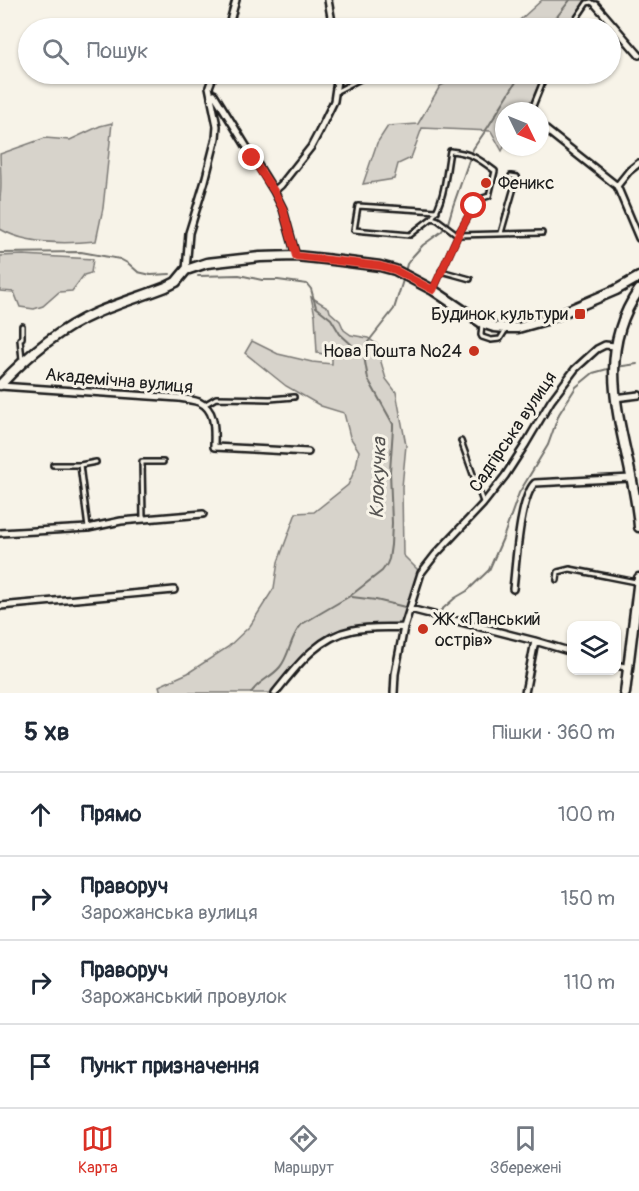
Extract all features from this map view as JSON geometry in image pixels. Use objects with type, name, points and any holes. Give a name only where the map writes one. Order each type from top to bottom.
[{"type":"street","points":[[231,18],[236,0]]},
{"type":"street","points":[[328,0],[331,18]]},
{"type":"street","points":[[596,5],[607,18]]},
{"type":"street","points":[[621,34],[639,55]]},
{"type":"street","points":[[186,270],[189,233],[216,138],[217,126],[210,84]]},
{"type":"street","points":[[274,191],[311,147],[334,101],[337,84]]},
{"type":"street","points":[[209,87],[274,191],[283,209],[296,256]]},
{"type":"street","points":[[549,132],[617,186],[639,238]]},
{"type":"street","points":[[617,186],[639,163]]},
{"type":"street","points":[[0,386],[22,362],[73,325],[95,313],[166,287],[176,282],[186,270],[207,263],[260,257],[296,256],[380,266],[395,270],[433,290],[482,323],[506,328],[518,328],[546,320],[616,290],[639,277]]},
{"type":"street","points":[[639,290],[629,304],[615,346],[614,360],[615,398],[638,505],[639,527]]},
{"type":"street","name":"Садгірська вулиця","points":[[394,693],[404,627],[421,573],[505,476],[551,401],[575,369],[597,349],[605,345],[615,346]]},
{"type":"street","name":"Академічна вулиця","points":[[0,386],[179,398],[199,402],[214,419],[214,447],[308,452]]},
{"type":"street","points":[[615,398],[639,395]]},
{"type":"street","points":[[513,589],[521,521],[530,488],[535,483],[631,478]]},
{"type":"street","points":[[0,533],[88,528],[122,521],[203,514]]},
{"type":"street","points":[[625,693],[639,578]]},
{"type":"street","points":[[0,606],[174,590]]},
{"type":"street","points":[[410,609],[567,651]]},
{"type":"street","points":[[275,693],[313,649],[330,638],[353,630],[404,627]]},
{"type":"street","points":[[525,693],[535,641]]},
{"type":"street","points":[[621,666],[629,668]]},
{"type":"lane","points":[[577,18],[587,3],[591,2],[596,5]]},
{"type":"lane","points":[[336,92],[351,84]]},
{"type":"lane","points":[[535,102],[542,84]]},
{"type":"lane","points":[[433,290],[474,206],[489,196],[495,171],[479,158],[463,152],[450,151],[436,211],[432,218],[410,235],[354,230],[358,206],[436,211]]},
{"type":"lane","points":[[501,234],[517,177],[511,176]]},
{"type":"lane","points":[[432,218],[458,235],[542,233]]},
{"type":"lane","points":[[441,271],[470,279]]},
{"type":"lane","points":[[482,323],[482,338],[491,340],[500,339],[506,328]]},
{"type":"lane","points":[[22,326],[22,338],[20,339],[22,362]]},
{"type":"lane","points":[[204,405],[216,398],[294,397]]},
{"type":"lane","points":[[461,441],[483,504]]},
{"type":"lane","points":[[53,465],[80,465],[96,462]]},
{"type":"lane","points":[[143,519],[142,462],[163,462]]},
{"type":"lane","points":[[80,465],[88,528]]},
{"type":"lane","points":[[557,580],[558,572],[570,569],[639,583]]},
{"type":"shaded area","points":[[542,0],[591,0],[576,18],[522,18]]},
{"type":"shaded area","points":[[444,84],[542,84],[532,102],[495,102],[495,138],[491,131],[422,128],[411,158],[398,164],[394,179],[363,184],[377,143],[388,126],[418,124],[440,86]]},
{"type":"shaded area","points":[[112,123],[103,208],[96,241],[60,243],[34,241],[0,229],[0,154],[45,138],[70,140]]},
{"type":"shaded area","points":[[0,256],[93,259],[91,273],[84,275],[72,291],[59,292],[43,306],[34,309],[20,307],[14,292],[0,291]]},
{"type":"shaded area","points":[[311,297],[329,308],[344,330],[351,335],[368,338],[382,348],[381,362],[386,379],[396,392],[406,445],[402,487],[403,555],[421,573],[405,628],[360,630],[341,634],[319,646],[310,654],[276,693],[161,693],[159,686],[188,673],[228,647],[250,626],[274,588],[278,562],[296,513],[314,512],[348,485],[356,467],[359,451],[350,437],[344,413],[321,406],[286,386],[245,353],[252,341],[278,354],[332,364],[332,355],[317,353],[315,315]]},
{"type":"waterway","name":"Клокучка","points":[[556,18],[570,0]]},
{"type":"waterway","name":"Клокучка","points":[[405,272],[413,256],[448,223],[473,149],[515,84]]},
{"type":"waterway","points":[[0,253],[81,252],[120,259],[138,272],[151,275],[170,274]]},
{"type":"waterway","points":[[198,276],[239,275],[262,280],[307,284],[311,289],[316,307],[331,319],[340,334],[364,356]]},
{"type":"waterway","name":"Клокучка","points":[[251,693],[257,685],[280,667],[302,624],[350,596],[382,571],[389,559],[392,523],[390,471],[393,424],[368,379],[364,356],[368,342],[394,309],[404,277]]},
{"type":"waterway","points":[[616,367],[637,364]]},
{"type":"waterway","points":[[422,609],[438,613],[467,591],[489,570],[519,493],[548,445],[559,414],[576,387],[593,373],[611,368]]},
{"type":"waterway","points":[[352,597],[405,607]]},
{"type":"place","name":"Феникс","points":[[486,183]]},
{"type":"place","name":"Будинок культури","points":[[580,314]]},
{"type":"place","name":"Нова Пошта №24","points":[[474,351]]},
{"type":"place","name":"ЖК «Панський острів»","points":[[423,629]]},
{"type":"route","points":[[252,158],[283,209],[296,256],[380,266],[395,270],[433,290],[474,206]]}]
